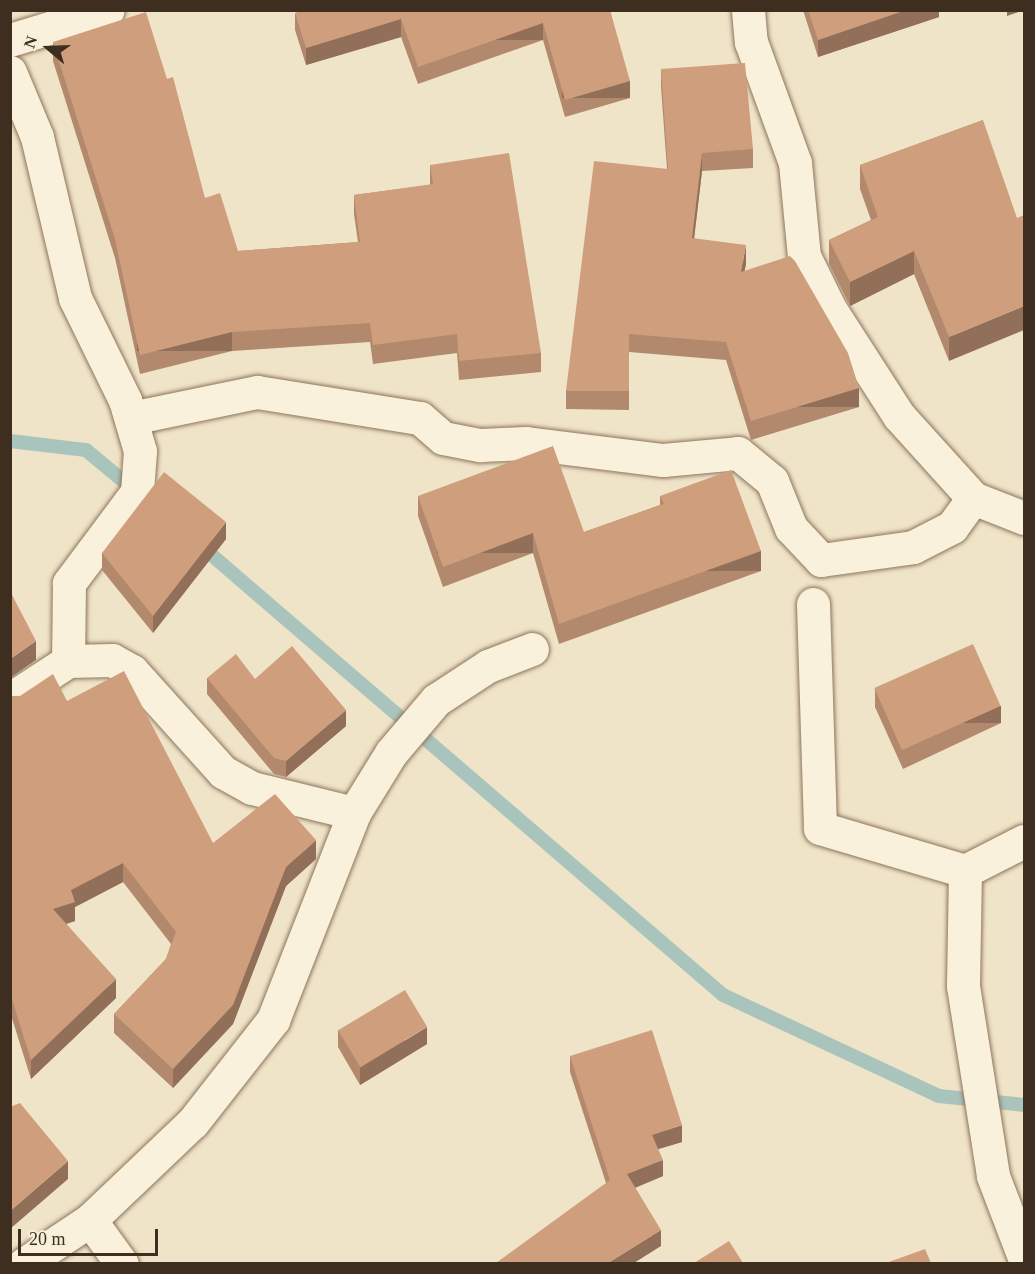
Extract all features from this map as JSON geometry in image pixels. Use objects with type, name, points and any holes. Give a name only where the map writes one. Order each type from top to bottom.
[{"type":"street","points":[[10,40],[108,10]]},
{"type":"street","points":[[748,10],[751,42],[795,163],[804,256],[830,309],[899,416],[974,498],[1024,518]]},
{"type":"street","points":[[10,72],[37,137],[75,298],[131,418],[140,451],[138,492],[69,583],[68,661]]},
{"type":"street","points":[[131,418],[257,392],[420,417],[443,438],[480,445],[526,443],[663,460],[738,453],[772,481],[791,528],[821,560],[914,547],[952,527],[974,498]]},
{"type":"street","points":[[813,604],[820,828],[965,871],[1024,841]]},
{"type":"street","points":[[24,1263],[90,1220],[194,1122],[273,1020],[354,813],[391,753],[436,700],[488,666],[532,649]]},
{"type":"street","points":[[10,699],[68,661],[112,660],[132,671],[223,772],[252,788],[354,813]]},
{"type":"street","points":[[965,871],[963,986],[993,1176],[1024,1257]]},
{"type":"street","points":[[90,1220],[122,1263]]},
{"type":"building","points":[[302,10],[610,10],[630,81],[565,100],[543,23],[418,67],[401,19],[306,48],[295,13]]},
{"type":"building","points":[[808,10],[906,10],[818,40]]},
{"type":"building","points":[[146,12],[167,79],[173,77],[205,198],[220,193],[238,251],[360,242],[354,195],[433,184],[430,165],[509,153],[541,353],[459,361],[457,334],[373,345],[370,323],[232,332],[140,355],[115,239],[53,42]]},
{"type":"building","points":[[745,63],[753,149],[702,153],[692,238],[746,245],[741,272],[790,256],[848,353],[859,388],[751,421],[726,342],[629,334],[629,391],[566,391],[594,161],[668,169],[661,69]]},
{"type":"building","points":[[983,120],[1017,218],[1024,215],[1024,306],[949,337],[914,251],[850,282],[829,240],[878,217],[860,165]]},
{"type":"building","points":[[553,446],[584,532],[664,504],[660,496],[731,470],[761,551],[559,624],[533,533],[443,567],[418,496]]},
{"type":"building","points":[[164,472],[226,522],[153,616],[102,553]]},
{"type":"building","points":[[10,591],[36,641],[10,659]]},
{"type":"building","points":[[973,644],[1001,706],[902,750],[874,688]]},
{"type":"building","points":[[292,646],[346,710],[286,761],[274,758],[207,678],[236,654],[255,679]]},
{"type":"building","points":[[124,671],[213,843],[275,794],[316,840],[286,867],[233,1005],[173,1069],[114,1014],[166,959],[176,932],[123,863],[71,890],[75,902],[53,909],[116,979],[31,1060],[10,993],[10,696],[20,696],[53,674],[67,701]]},
{"type":"building","points":[[405,990],[427,1027],[360,1067],[338,1030]]},
{"type":"building","points":[[652,1030],[682,1125],[652,1135],[663,1160],[627,1174],[661,1230],[608,1263],[496,1263],[610,1180],[570,1056]]},
{"type":"building","points":[[20,1103],[68,1161],[10,1211],[10,1107]]},
{"type":"building","points":[[729,1241],[743,1263],[694,1263]]},
{"type":"building","points":[[925,1249],[931,1263],[886,1263]]},
{"type":"waterway","points":[[10,441],[86,450],[134,490]]},
{"type":"waterway","points":[[200,545],[723,995],[939,1096],[1024,1105]]}]
